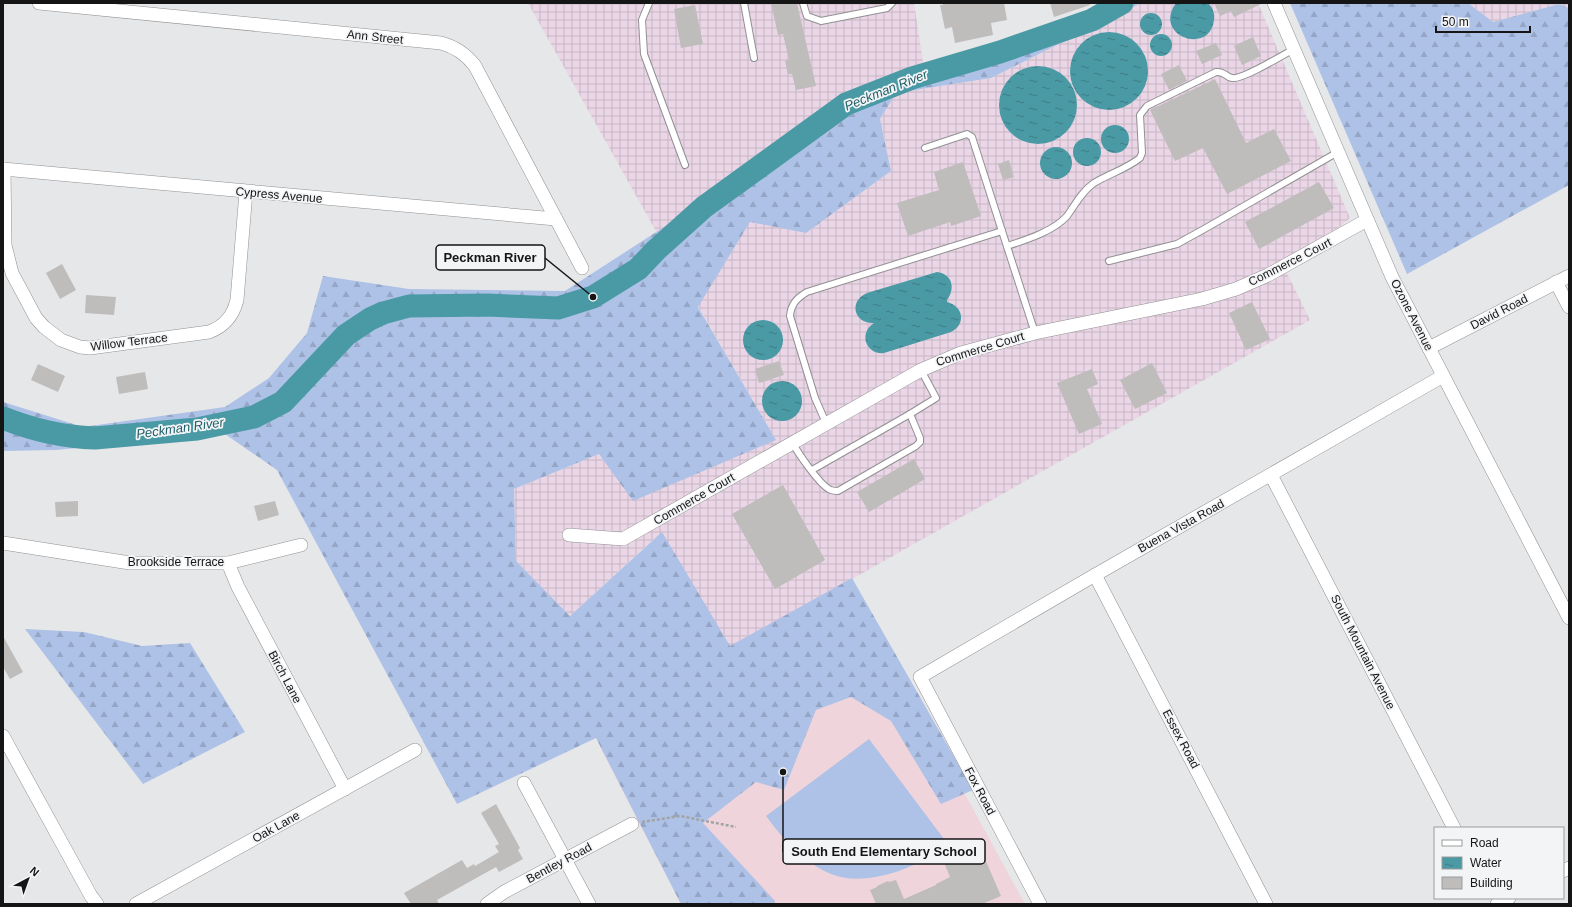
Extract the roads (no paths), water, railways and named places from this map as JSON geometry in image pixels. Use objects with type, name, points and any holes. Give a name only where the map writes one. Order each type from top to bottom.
[{"type":"street","name":"Ann Street","points":[[39,3],[173,9],[441,43],[456,49],[469,59],[475,66],[582,268]]},
{"type":"street","name":"Ozone Avenue","points":[[1274,3],[1392,277],[1569,618]]},
{"type":"street","name":"Cypress Avenue","points":[[3,169],[556,219]]},
{"type":"street","name":"Willow Terrace","points":[[3,169],[5,245],[12,273],[36,318],[44,327],[61,340],[80,347],[90,348],[209,332],[226,322],[233,312],[237,300],[246,192]]},
{"type":"street","name":"Commerce Court","points":[[569,535],[623,539],[921,370],[961,353],[1035,333],[1202,299],[1236,289],[1268,275],[1367,220]]},
{"type":"street","name":"David Road","points":[[1429,348],[1569,276]]},
{"type":"street","points":[[1556,282],[1569,307]]},
{"type":"street","name":"Buena Vista Road","points":[[920,677],[1443,376]]},
{"type":"street","name":"South Mountain Avenue","points":[[1271,475],[1453,827]]},
{"type":"street","name":"Brookside Terrace","points":[[3,543],[130,563],[228,563],[301,546]]},
{"type":"street","name":"Birch Lane","points":[[228,563],[238,587],[345,789]]},
{"type":"street","name":"Essex Road","points":[[1095,575],[1266,904]]},
{"type":"street","name":"Fox Road","points":[[920,677],[1040,904]]},
{"type":"street","points":[[3,736],[87,890],[97,904]]},
{"type":"street","name":"Oak Lane","points":[[136,904],[415,750]]},
{"type":"street","points":[[524,784],[589,904]]},
{"type":"street","name":"Bentley Road","points":[[487,904],[504,892],[632,824]]},
{"type":"street","points":[[1497,904],[1507,899]]},
{"type":"lane","points":[[649,3],[642,20],[644,54],[685,165]]},
{"type":"lane","points":[[744,3],[754,58]]},
{"type":"lane","points":[[803,3],[807,16],[821,21],[887,8],[892,3]]},
{"type":"lane","points":[[1007,246],[1029,239],[1056,225],[1066,217],[1084,191],[1093,183],[1140,158],[1142,153],[1140,115],[1147,106],[1216,72],[1220,71],[1230,77],[1235,78],[1254,71],[1294,49]]},
{"type":"lane","points":[[925,148],[967,134],[972,137],[1035,333]]},
{"type":"lane","points":[[1109,261],[1177,244],[1338,152]]},
{"type":"lane","points":[[826,423],[816,398],[790,316],[790,309],[794,302],[807,292],[1002,230]]},
{"type":"lane","points":[[812,470],[936,398],[921,370]]},
{"type":"lane","points":[[792,442],[800,455],[824,485],[831,490],[838,491],[916,446],[920,442],[920,438],[910,414]]},
{"type":"water","points":[[1176,3],[1208,3],[1214,16],[1210,31],[1203,37],[1194,39],[1184,37],[1176,32],[1171,25],[1171,15]]},
{"type":"water","points":[[1151,13],[1159,16],[1162,24],[1159,32],[1151,35],[1143,32],[1140,24],[1143,16]]},
{"type":"water","points":[[1101,32],[1117,32],[1131,38],[1142,49],[1148,63],[1148,79],[1142,93],[1131,104],[1117,110],[1101,110],[1087,104],[1076,93],[1070,79],[1070,63],[1076,49],[1087,38]]},
{"type":"water","points":[[1161,34],[1169,37],[1172,45],[1169,53],[1161,56],[1153,53],[1150,45],[1153,37]]},
{"type":"water","points":[[1038,66],[1053,69],[1066,77],[1074,90],[1077,105],[1074,120],[1066,133],[1053,141],[1038,144],[1023,141],[1010,133],[1002,120],[999,105],[1002,90],[1010,77],[1023,69]]},
{"type":"water","points":[[1115,125],[1125,129],[1129,139],[1125,149],[1115,153],[1105,149],[1101,139],[1105,129]]},
{"type":"water","points":[[1087,138],[1097,142],[1101,152],[1097,162],[1087,166],[1077,162],[1073,152],[1077,142]]},
{"type":"water","points":[[1056,147],[1067,152],[1072,163],[1067,174],[1056,179],[1045,174],[1040,163],[1045,152]]},
{"type":"water","points":[[937,272],[942,273],[951,282],[951,291],[947,302],[957,307],[961,316],[961,320],[956,329],[951,332],[884,353],[873,351],[866,342],[865,337],[869,327],[874,323],[862,320],[858,316],[856,311],[857,301],[867,293]]},
{"type":"water","points":[[767,320],[774,323],[780,329],[783,340],[782,348],[774,357],[767,360],[759,360],[752,357],[744,348],[743,336],[746,329],[755,321]]},
{"type":"water","points":[[786,381],[793,384],[799,390],[802,401],[801,409],[793,418],[786,421],[778,421],[771,418],[763,409],[762,397],[765,390],[774,382]]},
{"type":"waterway","name":"Peckman River","points":[[3,418],[48,432],[95,438],[197,429],[254,417],[283,402],[346,335],[370,319],[383,313],[409,306],[487,305],[558,308],[593,297],[638,269],[656,250],[704,207],[846,104],[912,78],[1000,52],[1092,20],[1122,3]]},
{"type":"place","name":"Peckman River","points":[[593,297]]},
{"type":"place","name":"South End Elementary School","points":[[783,772]]}]
